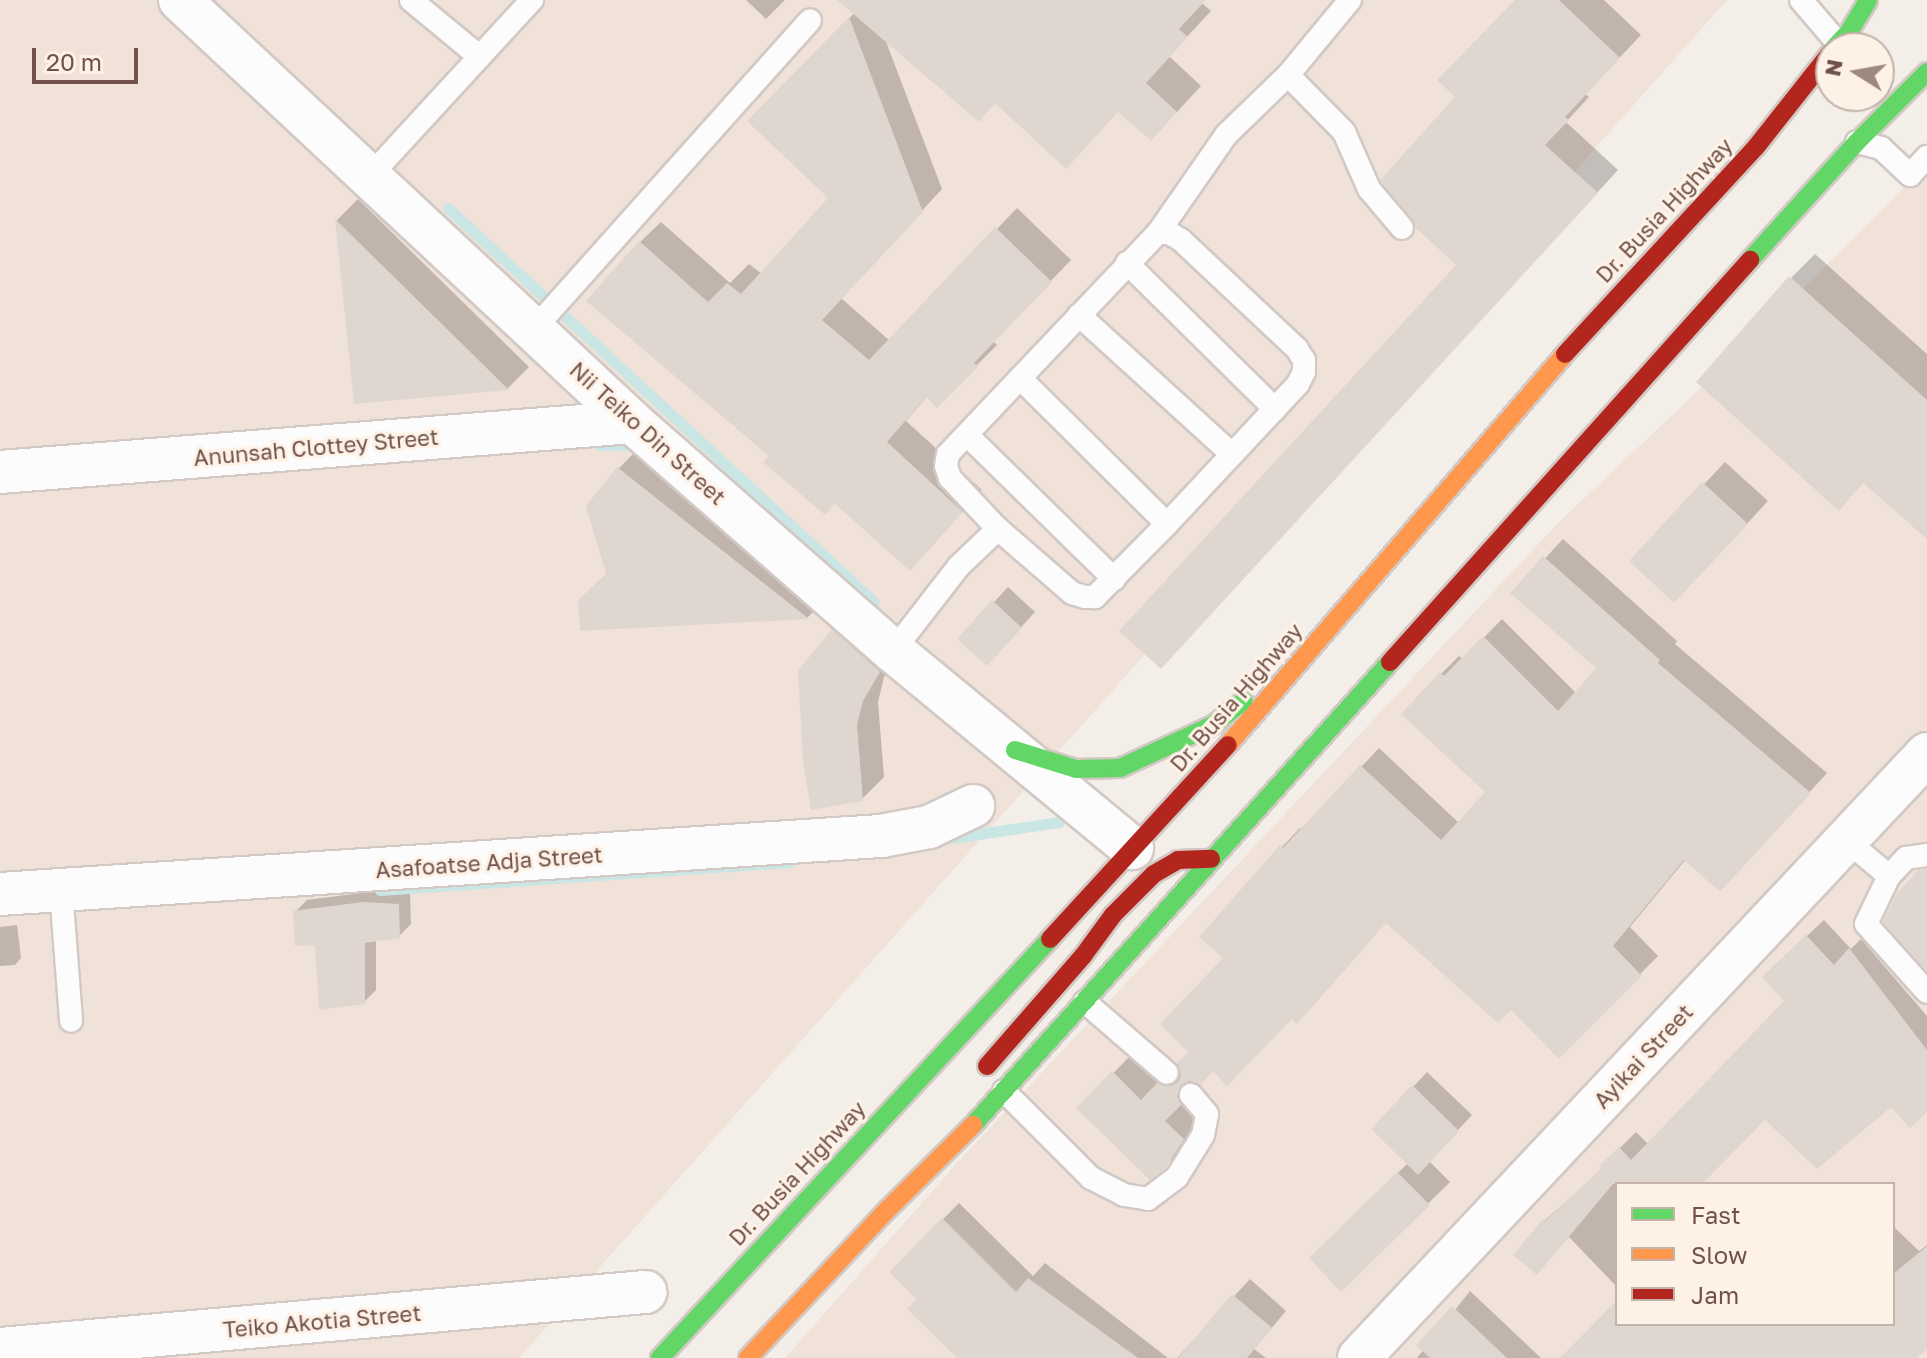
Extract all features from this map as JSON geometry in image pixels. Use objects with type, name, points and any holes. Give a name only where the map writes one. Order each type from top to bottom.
[{"type":"highway","name":"Dr. Busia Highway","points":[[1845,32],[1868,0]]},
{"type":"highway","name":"Dr. Busia Highway","points":[[660,1358],[1132,848],[1195,784],[1553,367],[1756,147],[1815,72]]},
{"type":"highway","points":[[748,1358],[1004,1091],[1857,142],[1927,72]]},
{"type":"highway","points":[[1015,750],[1076,769],[1120,768],[1213,725],[1303,655]]},
{"type":"highway","points":[[971,1084],[1083,956],[1113,915],[1154,874],[1178,860],[1211,859]]},
{"type":"highway","points":[[885,1212],[927,1144]]},
{"type":"street","name":"Nii Teiko Din Street","points":[[180,0],[632,422],[893,651],[1132,848]]},
{"type":"street","name":"Anunsah Clottey Street","points":[[0,472],[632,422]]},
{"type":"street","name":"Ayikai Street","points":[[1359,1358],[1927,754]]},
{"type":"street","name":"Asafoatse Adja Street","points":[[0,894],[881,836],[929,827],[973,806]]},
{"type":"street","name":"Teiko Akotia Street","points":[[0,1349],[645,1292]]},
{"type":"lane","points":[[411,0],[480,57]]},
{"type":"lane","points":[[369,177],[532,0]]},
{"type":"lane","points":[[1158,233],[1169,233],[1181,240],[1297,349],[1304,360],[1304,372],[1275,409],[1114,579],[1095,597],[1072,593],[998,529],[950,478],[946,466],[948,454],[1158,233],[1226,135],[1288,75],[1350,0]]},
{"type":"lane","points":[[1801,0],[1823,32]]},
{"type":"lane","points":[[534,329],[810,20]]},
{"type":"lane","points":[[1288,75],[1344,132],[1369,189],[1402,228]]},
{"type":"lane","points":[[1857,142],[1881,148],[1919,182],[1927,157]]},
{"type":"lane","points":[[1127,263],[1275,409]]},
{"type":"lane","points":[[1079,315],[1232,454]]},
{"type":"lane","points":[[1020,378],[1167,524]]},
{"type":"lane","points":[[967,435],[1114,579]]},
{"type":"lane","points":[[893,651],[959,566],[998,529]]},
{"type":"lane","points":[[1846,840],[1889,876]]},
{"type":"lane","points":[[1927,855],[1906,858],[1889,876],[1866,924],[1927,992]]},
{"type":"lane","points":[[61,890],[71,1021]]},
{"type":"lane","points":[[1085,1002],[1167,1073]]},
{"type":"lane","points":[[1004,1091],[1091,1178],[1124,1195],[1148,1199],[1177,1177],[1203,1135],[1207,1114],[1191,1095]]},
{"type":"shaded area","points":[[0,0],[1727,0],[519,1358],[0,1358]]},
{"type":"shaded area","points":[[1927,164],[1927,1358],[785,1358],[958,1162],[1560,521],[1757,335]]},
{"type":"building","points":[[837,0],[1206,0],[1179,29],[1188,37],[1146,83],[1177,112],[1151,141],[1118,112],[1066,169],[995,103],[979,122]]},
{"type":"building","points":[[1515,0],[1559,0],[1620,58],[1565,117],[1569,120],[1545,145],[1598,193],[1161,669],[1119,631],[1456,265],[1416,228],[1380,180],[1455,97],[1437,80]]},
{"type":"building","points":[[849,17],[923,212],[822,320],[869,360],[995,227],[1052,282],[974,363],[978,367],[937,408],[926,397],[887,442],[963,512],[910,571],[835,504],[825,515],[763,462],[769,456],[586,301],[639,241],[708,302],[727,283],[741,294],[828,198],[747,121]]},
{"type":"building","points":[[335,219],[509,390],[354,404]]},
{"type":"building","points":[[1789,276],[1927,400],[1927,539],[1863,483],[1839,511],[1696,382]]},
{"type":"building","points":[[617,467],[809,619],[580,631],[578,600],[606,574],[586,506]]},
{"type":"building","points":[[1702,482],[1748,524],[1674,603],[1629,561]]},
{"type":"building","points":[[1543,556],[1660,660],[1658,663],[1811,793],[1720,892],[1684,860],[1613,946],[1642,976],[1559,1059],[1511,1010],[1498,1023],[1386,923],[1297,1024],[1292,1019],[1227,1086],[1213,1071],[1201,1085],[1189,1081],[1181,1085],[1177,1097],[1181,1105],[1165,1121],[1184,1139],[1166,1167],[1150,1180],[1076,1108],[1112,1071],[1141,1100],[1157,1083],[1171,1086],[1178,1082],[1181,1075],[1177,1063],[1188,1052],[1160,1024],[1223,958],[1199,937],[1280,845],[1283,848],[1360,765],[1441,840],[1485,792],[1401,714],[1440,672],[1444,676],[1483,636],[1558,711],[1596,668],[1510,593]]},
{"type":"building","points":[[992,600],[1022,628],[987,666],[957,639]]},
{"type":"building","points":[[832,629],[880,672],[863,701],[857,725],[863,801],[811,810],[803,761],[798,671]]},
{"type":"building","points":[[1927,869],[1927,971],[1883,922],[1896,895],[1917,871]]},
{"type":"building","points":[[363,902],[399,904],[400,938],[365,943],[365,1004],[319,1010],[315,945],[295,946],[293,911]]},
{"type":"building","points":[[1806,935],[1834,965],[1849,948],[1927,1050],[1927,1112],[1910,1128],[1891,1107],[1817,1169],[1765,1120],[1704,1182],[1615,1182],[1537,1275],[1513,1255],[1543,1219],[1545,1221],[1602,1168],[1599,1166],[1619,1147],[1631,1160],[1784,1001],[1762,977]]},
{"type":"building","points":[[1412,1085],[1459,1131],[1418,1175],[1371,1129]]},
{"type":"building","points":[[1397,1172],[1430,1205],[1341,1292],[1309,1258]]},
{"type":"building","points":[[942,1218],[1016,1292],[1028,1278],[1138,1358],[957,1358],[907,1309],[916,1299],[889,1272]]},
{"type":"building","points":[[1927,1246],[1927,1349],[1917,1358],[1560,1358],[1615,1302],[1615,1326],[1895,1326],[1895,1272]]},
{"type":"building","points":[[1232,1294],[1272,1328],[1247,1358],[1178,1358]]},
{"type":"building","points":[[1452,1306],[1507,1358],[1430,1358],[1416,1345]]},
{"type":"waterway","points":[[448,208],[874,602]]},
{"type":"waterway","points":[[599,445],[638,445]]},
{"type":"waterway","points":[[945,839],[1059,822]]},
{"type":"waterway","points":[[380,890],[790,862]]},
{"type":"traffic: fast","points":[[1849,32],[1868,0]]},
{"type":"traffic: fast","points":[[1750,260],[1857,142],[1927,72]]},
{"type":"traffic: fast","points":[[973,1125],[1390,662]]},
{"type":"traffic: fast","points":[[1015,750],[1076,769],[1120,768],[1213,725],[1244,701]]},
{"type":"traffic: fast","points":[[660,1358],[1050,939]]},
{"type":"traffic: slow","points":[[1228,745],[1565,354]]},
{"type":"traffic: slow","points":[[748,1358],[885,1212],[973,1125]]},
{"type":"traffic: jam","points":[[1565,354],[1756,147],[1815,72]]},
{"type":"traffic: jam","points":[[1390,662],[1750,260]]},
{"type":"traffic: jam","points":[[1050,939],[1228,745]]},
{"type":"traffic: jam","points":[[987,1066],[1083,956],[1113,915],[1154,874],[1178,860],[1211,859]]}]
